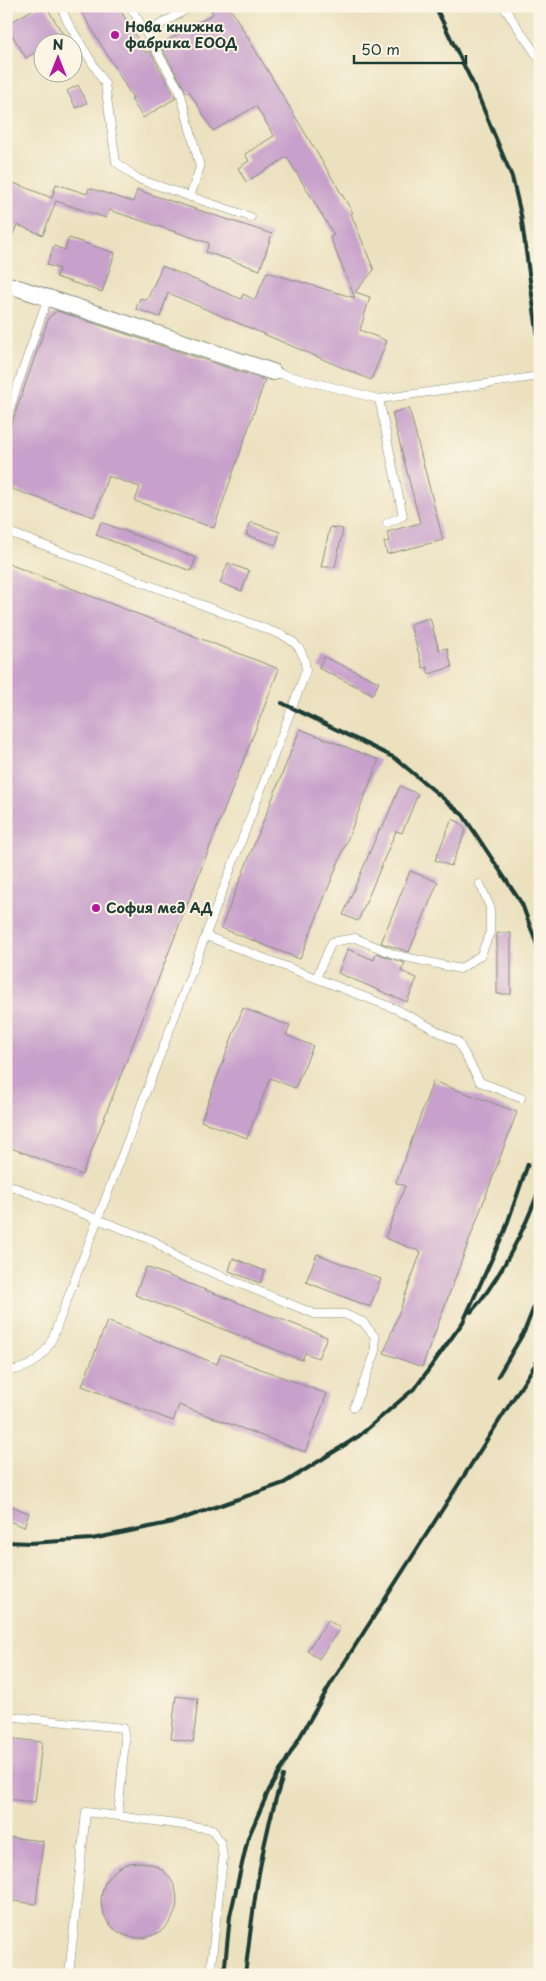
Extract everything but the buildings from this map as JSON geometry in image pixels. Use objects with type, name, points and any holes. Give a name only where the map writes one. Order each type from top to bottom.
[{"type":"street","points":[[6,284],[273,372]]},
{"type":"lane","points":[[61,6],[67,21],[105,84],[116,162],[138,179],[251,217]]},
{"type":"lane","points":[[130,6],[180,92],[200,167],[190,197]]},
{"type":"lane","points":[[146,34],[192,6]]},
{"type":"lane","points":[[503,6],[540,60]]},
{"type":"lane","points":[[6,419],[48,297]]},
{"type":"lane","points":[[273,372],[379,399],[540,376]]},
{"type":"lane","points":[[379,399],[403,516],[387,523]]},
{"type":"lane","points":[[6,531],[282,635],[292,640],[300,648],[305,659],[306,671],[47,1351],[36,1362],[22,1369],[6,1370]]},
{"type":"lane","points":[[316,978],[332,942],[355,938],[396,954],[460,969],[481,955],[490,932],[490,907],[480,884]]},
{"type":"lane","points":[[206,936],[396,1009],[458,1042],[480,1082],[521,1098]]},
{"type":"lane","points":[[6,1184],[154,1241],[179,1259],[315,1314],[344,1314],[363,1322],[375,1337],[375,1354],[354,1407]]},
{"type":"lane","points":[[6,1716],[123,1728],[125,1740],[118,1816]]},
{"type":"lane","points":[[69,1975],[86,1812],[212,1829],[217,1834],[223,1858],[210,1975]]},
{"type":"railway","points":[[435,6],[474,86],[512,177],[521,215],[540,353]]},
{"type":"railway","points":[[282,703],[395,758],[463,815],[522,904],[540,953]]},
{"type":"railway","points":[[6,1542],[30,1543],[92,1539],[173,1522],[284,1483],[359,1436],[416,1387],[463,1322],[505,1230],[528,1164]]},
{"type":"railway","points":[[471,1312],[492,1285],[511,1253],[540,1187]]},
{"type":"railway","points":[[498,1376],[524,1332],[540,1292]]},
{"type":"railway","points":[[224,1975],[230,1916],[248,1838],[269,1790],[330,1685],[540,1357]]},
{"type":"railway","points":[[245,1975],[263,1849],[283,1776]]},
{"type":"place","name":"Нова книжна фабрика ЕООД","points":[[115,35]]},
{"type":"place","name":"София мед АД","points":[[96,908]]}]
